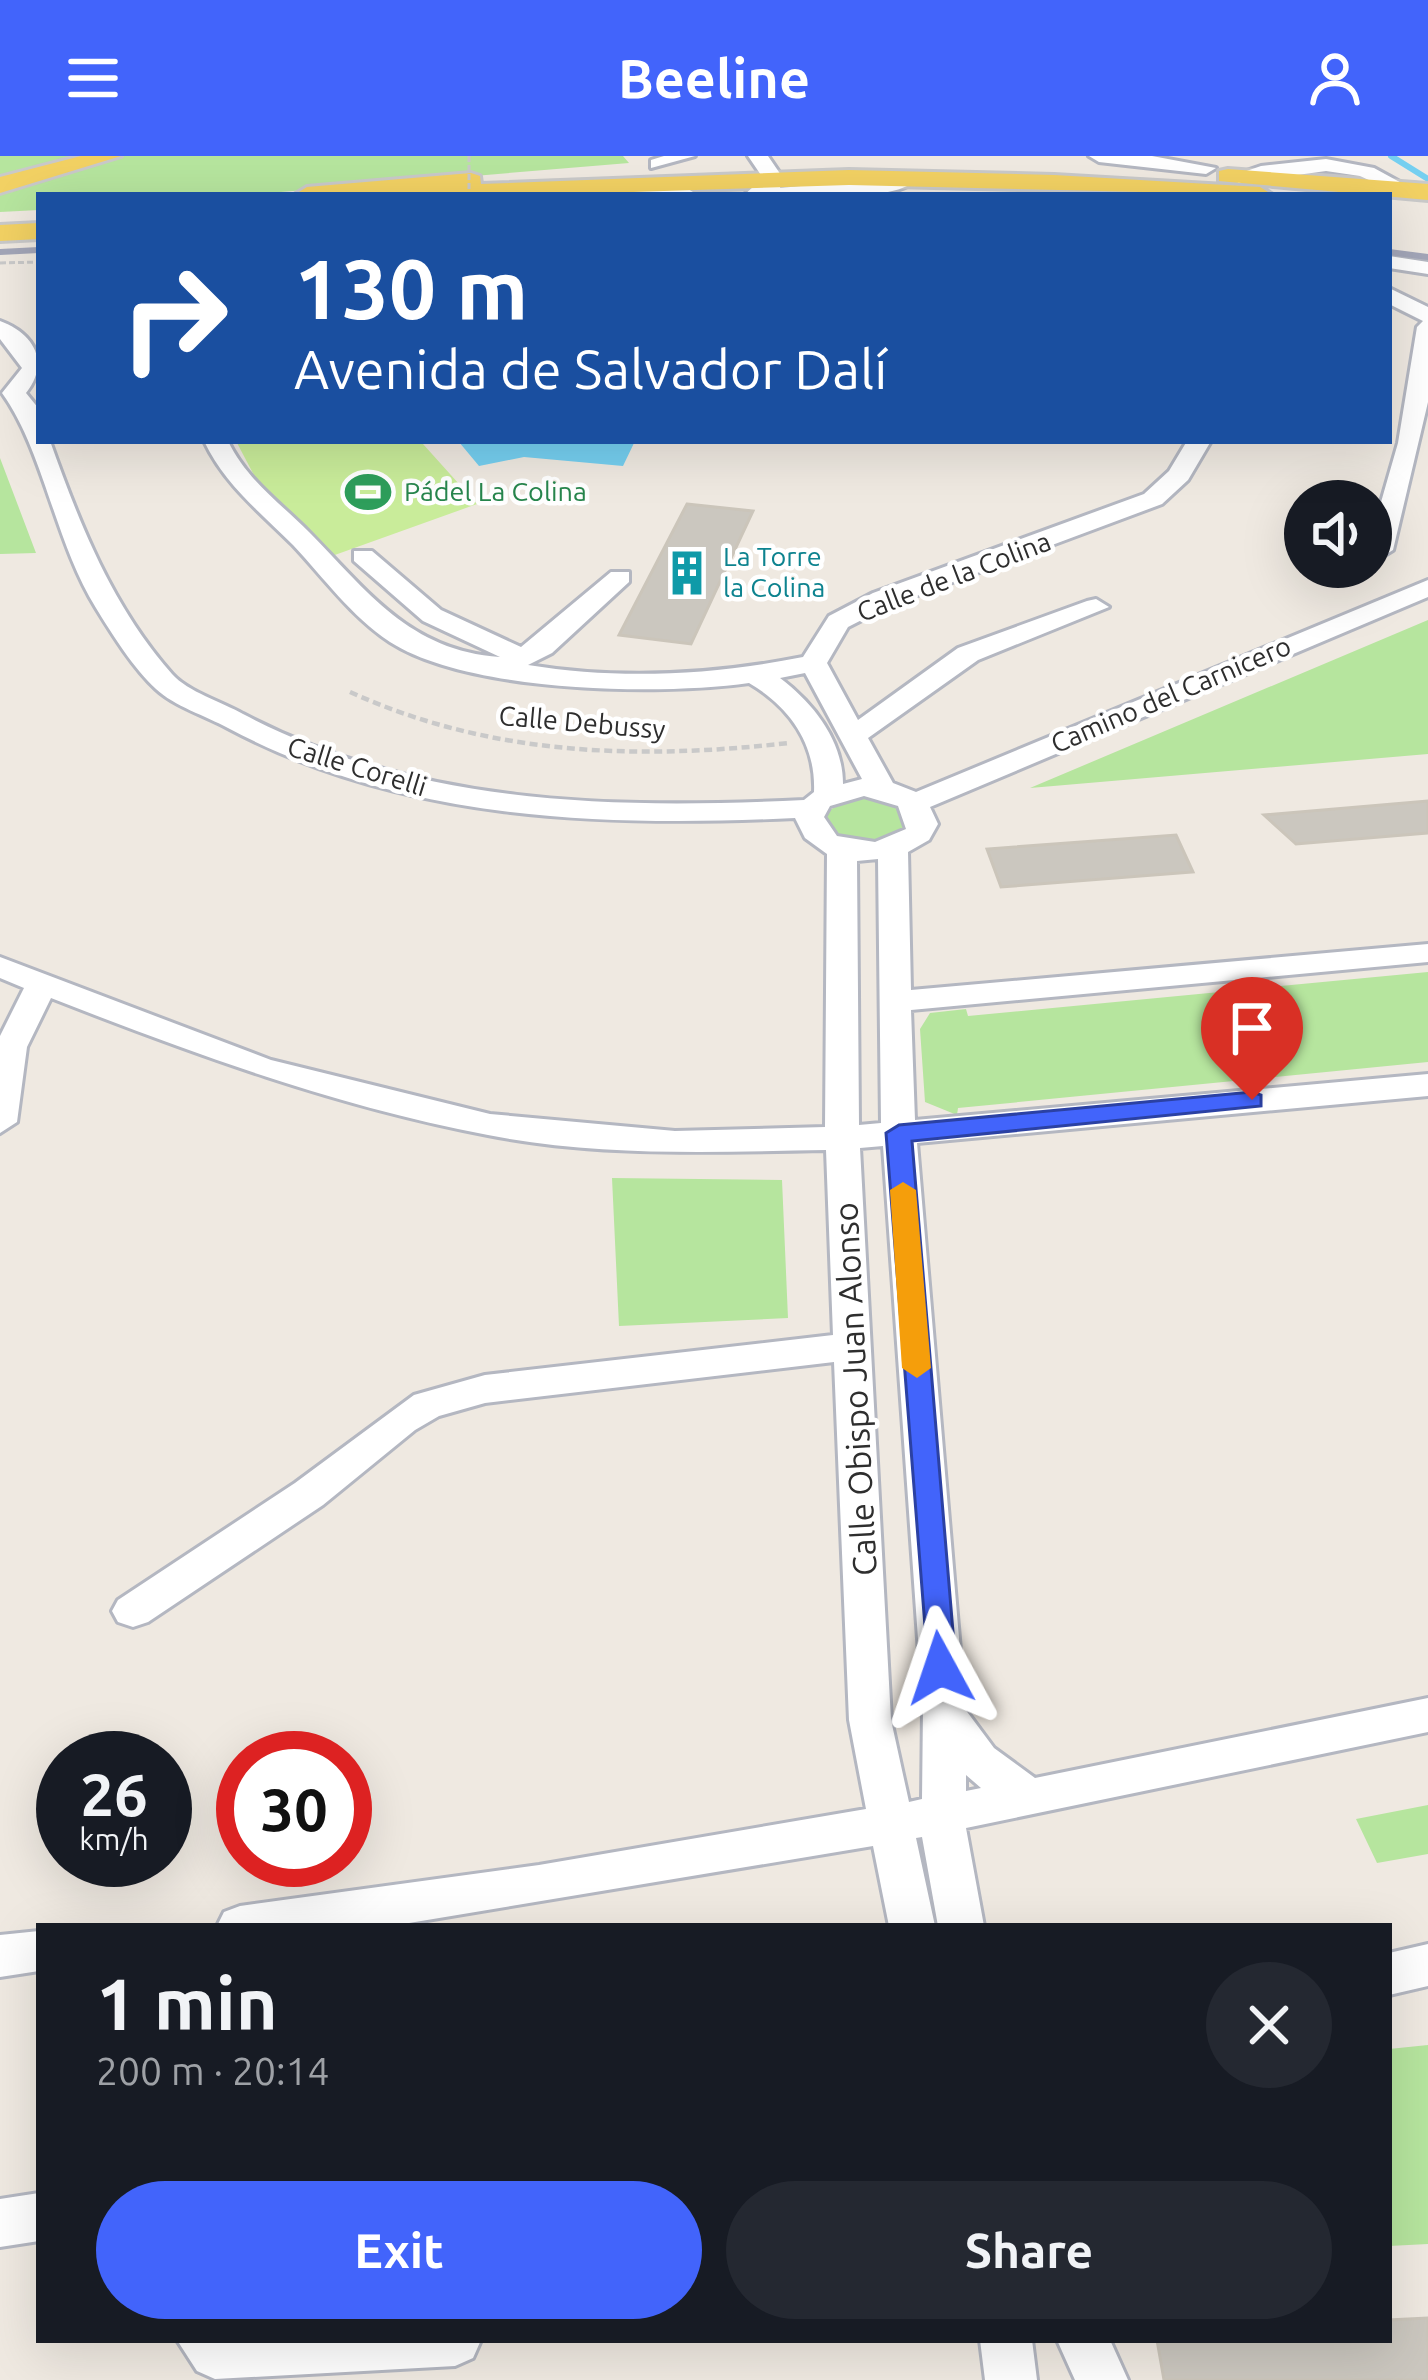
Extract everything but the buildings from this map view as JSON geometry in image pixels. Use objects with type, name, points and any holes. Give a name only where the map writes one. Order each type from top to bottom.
[{"type":"main road","points":[[0,185],[109,156]]},
{"type":"main road","points":[[901,156],[1031,164]]},
{"type":"main road","points":[[766,178],[1110,162],[1215,169],[1379,192]]},
{"type":"main road","points":[[374,192],[766,178],[963,178],[1207,192]]},
{"type":"main road","points":[[484,192],[667,179]]},
{"type":"main road","points":[[1408,196],[1428,209]]},
{"type":"main road","points":[[0,220],[36,218]]},
{"type":"main road","points":[[0,233],[36,231]]},
{"type":"street","points":[[613,192],[667,179],[685,156]]},
{"type":"street","points":[[1110,162],[1166,158],[1215,169]]},
{"type":"street","points":[[545,188],[596,192]]},
{"type":"street","points":[[1392,262],[1428,268]]},
{"type":"street","points":[[1392,297],[1428,316]]},
{"type":"street","points":[[1392,518],[1419,446],[1402,407],[1428,327]]},
{"type":"street","points":[[0,328],[36,363],[14,393],[33,406]]},
{"type":"street","name":"Calle Corelli","points":[[44,444],[67,525],[108,606],[166,684],[283,746],[416,788],[526,808],[651,816],[820,801],[882,789]]},
{"type":"street","points":[[216,444],[232,478],[302,540],[353,601],[418,646],[607,684],[757,676],[813,663],[882,789],[914,803],[923,824],[919,834],[893,849],[842,848],[811,827],[831,775],[816,740],[782,689],[757,676]]},
{"type":"street","name":"Calle de la Colina","points":[[813,663],[838,622],[882,599],[1153,499],[1179,475],[1196,444]]},
{"type":"street","points":[[364,556],[392,586],[444,622],[493,639],[509,663]]},
{"type":"street","points":[[509,663],[543,647],[620,577]]},
{"type":"street","name":"Camino del Carnicero","points":[[914,803],[1428,588]]},
{"type":"street","points":[[855,735],[947,665],[1096,607]]},
{"type":"street","name":"Calle Obispo Juan Alonso","points":[[842,848],[844,1138],[870,1720],[888,1827],[911,1923]]},
{"type":"street","name":"Calle Obispo Juan Alonso","points":[[893,849],[899,1133],[944,1709],[941,1816],[960,1923]]},
{"type":"street","points":[[893,1002],[1428,953]]},
{"type":"street","points":[[0,967],[261,1068],[490,1126],[675,1142],[844,1138],[1428,1085]]},
{"type":"street","points":[[0,1122],[11,1047],[42,983]]},
{"type":"street","points":[[133,1611],[309,1494],[427,1405],[484,1389],[853,1346]]},
{"type":"street","points":[[944,1709],[956,1737],[987,1774],[1030,1797]]},
{"type":"street","points":[[265,1923],[431,1903],[888,1827],[1428,1715]]},
{"type":"street","points":[[0,1956],[36,1951]]},
{"type":"street","points":[[1392,1973],[1428,1965]]},
{"type":"street","points":[[0,2223],[36,2217]]},
{"type":"street","points":[[205,2343],[215,2353],[399,2343]]},
{"type":"street","points":[[1006,2343],[1011,2380]]},
{"type":"street","points":[[1084,2343],[1102,2380]]},
{"type":"path","points":[[469,156],[469,192]]},
{"type":"path","points":[[0,263],[36,262]]},
{"type":"path","name":"Calle Debussy","points":[[350,692],[410,717],[537,745],[650,752],[816,740]]},
{"type":"green space","points":[[0,156],[623,156],[629,163],[281,192],[36,192],[36,210],[0,212]]},
{"type":"green space","name":"Pádel La Colina","points":[[238,444],[423,444],[477,504],[332,556],[257,481]]},
{"type":"green space","points":[[0,458],[36,553],[0,554]]},
{"type":"green space","points":[[1428,620],[1428,754],[1030,788]]},
{"type":"green space","points":[[861,795],[897,805],[906,826],[888,839],[866,843],[844,839],[825,828],[823,813]]},
{"type":"green space","points":[[1428,972],[1428,1062],[958,1108],[957,1115],[925,1102],[920,1029],[930,1013],[966,1009],[968,1016]]},
{"type":"green space","points":[[612,1178],[782,1180],[788,1318],[619,1326]]},
{"type":"green space","points":[[1428,1805],[1428,1854],[1377,1863],[1356,1819]]},
{"type":"green space","points":[[1428,2045],[1428,2244],[1392,2246],[1392,2049]]},
{"type":"water","points":[[461,444],[634,444],[623,466],[524,457],[479,466]]},
{"type":"waterway","points":[[1391,156],[1428,179]]},
{"type":"railway","points":[[0,252],[36,250]]},
{"type":"railway","points":[[1392,252],[1428,257]]},
{"type":"slow traffic","points":[[903,1190],[917,1368]]},
{"type":"place","name":"Pádel La Colina","points":[[368,492]]},
{"type":"place","name":"La Torre la Colina","points":[[687,573]]},
{"type":"route","points":[[940,1668],[899,1133],[1252,1100]]}]
